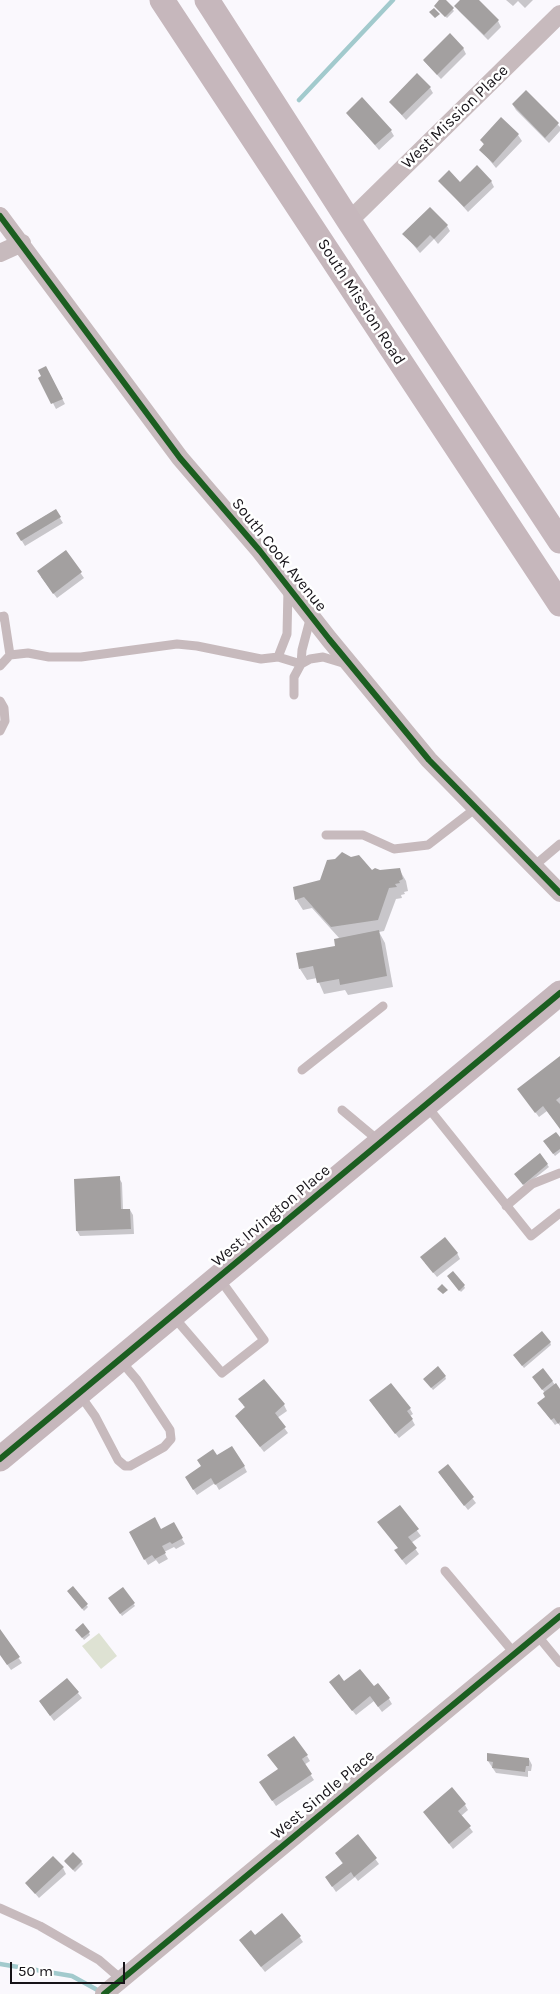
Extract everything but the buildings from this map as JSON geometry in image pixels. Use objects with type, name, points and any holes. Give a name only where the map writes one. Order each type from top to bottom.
[{"type":"main road","name":"South Mission Road","points":[[162,0],[560,604]]},
{"type":"main road","points":[[208,0],[349,221],[560,541]]},
{"type":"main road","points":[[435,414],[466,398]]},
{"type":"main road","name":"West Irvington Place","points":[[0,1459],[560,993]]},
{"type":"street","name":"West Mission Place","points":[[349,221],[560,14]]},
{"type":"street","name":"South Cook Avenue","points":[[0,216],[180,458],[260,551],[350,665],[429,760],[560,894]]},
{"type":"street","points":[[0,254],[22,244]]},
{"type":"street","name":"West Sindle Place","points":[[104,1994],[560,1616]]},
{"type":"lane","points":[[278,658],[287,634],[288,586]]},
{"type":"lane","points":[[0,616],[4,616],[10,655]]},
{"type":"lane","points":[[294,695],[294,677],[301,664],[302,650],[311,616]]},
{"type":"lane","points":[[0,666],[10,655],[28,653],[49,657],[80,657],[176,644],[197,646],[261,659],[278,658],[301,664],[310,659],[323,657],[350,665]]},
{"type":"lane","points":[[0,701],[4,708],[5,721],[0,731]]},
{"type":"lane","points":[[326,835],[363,835],[394,849],[428,845],[476,808]]},
{"type":"lane","points":[[534,866],[560,844]]},
{"type":"lane","points":[[302,1070],[383,1006]]},
{"type":"lane","points":[[426,1105],[531,1236],[560,1213]]},
{"type":"lane","points":[[342,1110],[381,1142]]},
{"type":"lane","points":[[506,1206],[532,1184],[560,1173]]},
{"type":"lane","points":[[173,1316],[222,1373],[264,1340],[219,1277]]},
{"type":"lane","points":[[79,1394],[95,1416],[118,1460],[125,1466],[130,1466],[164,1447],[171,1439],[170,1430],[137,1380],[120,1359]]},
{"type":"lane","points":[[445,1571],[514,1654]]},
{"type":"lane","points":[[538,1635],[560,1663]]},
{"type":"lane","points":[[0,1908],[40,1926],[99,1960],[121,1979]]},
{"type":"shaded area","points":[[99,1633],[117,1656],[101,1669],[82,1646]]},
{"type":"waterway","points":[[299,100],[393,0]]},
{"type":"waterway","points":[[0,1964],[72,1976],[101,1992]]},
{"type":"cycle path","points":[[0,216],[180,458],[260,551],[329,639],[429,760],[560,893]]},
{"type":"cycle path","points":[[0,1459],[560,993]]},
{"type":"cycle path","points":[[104,1994],[560,1616]]}]
